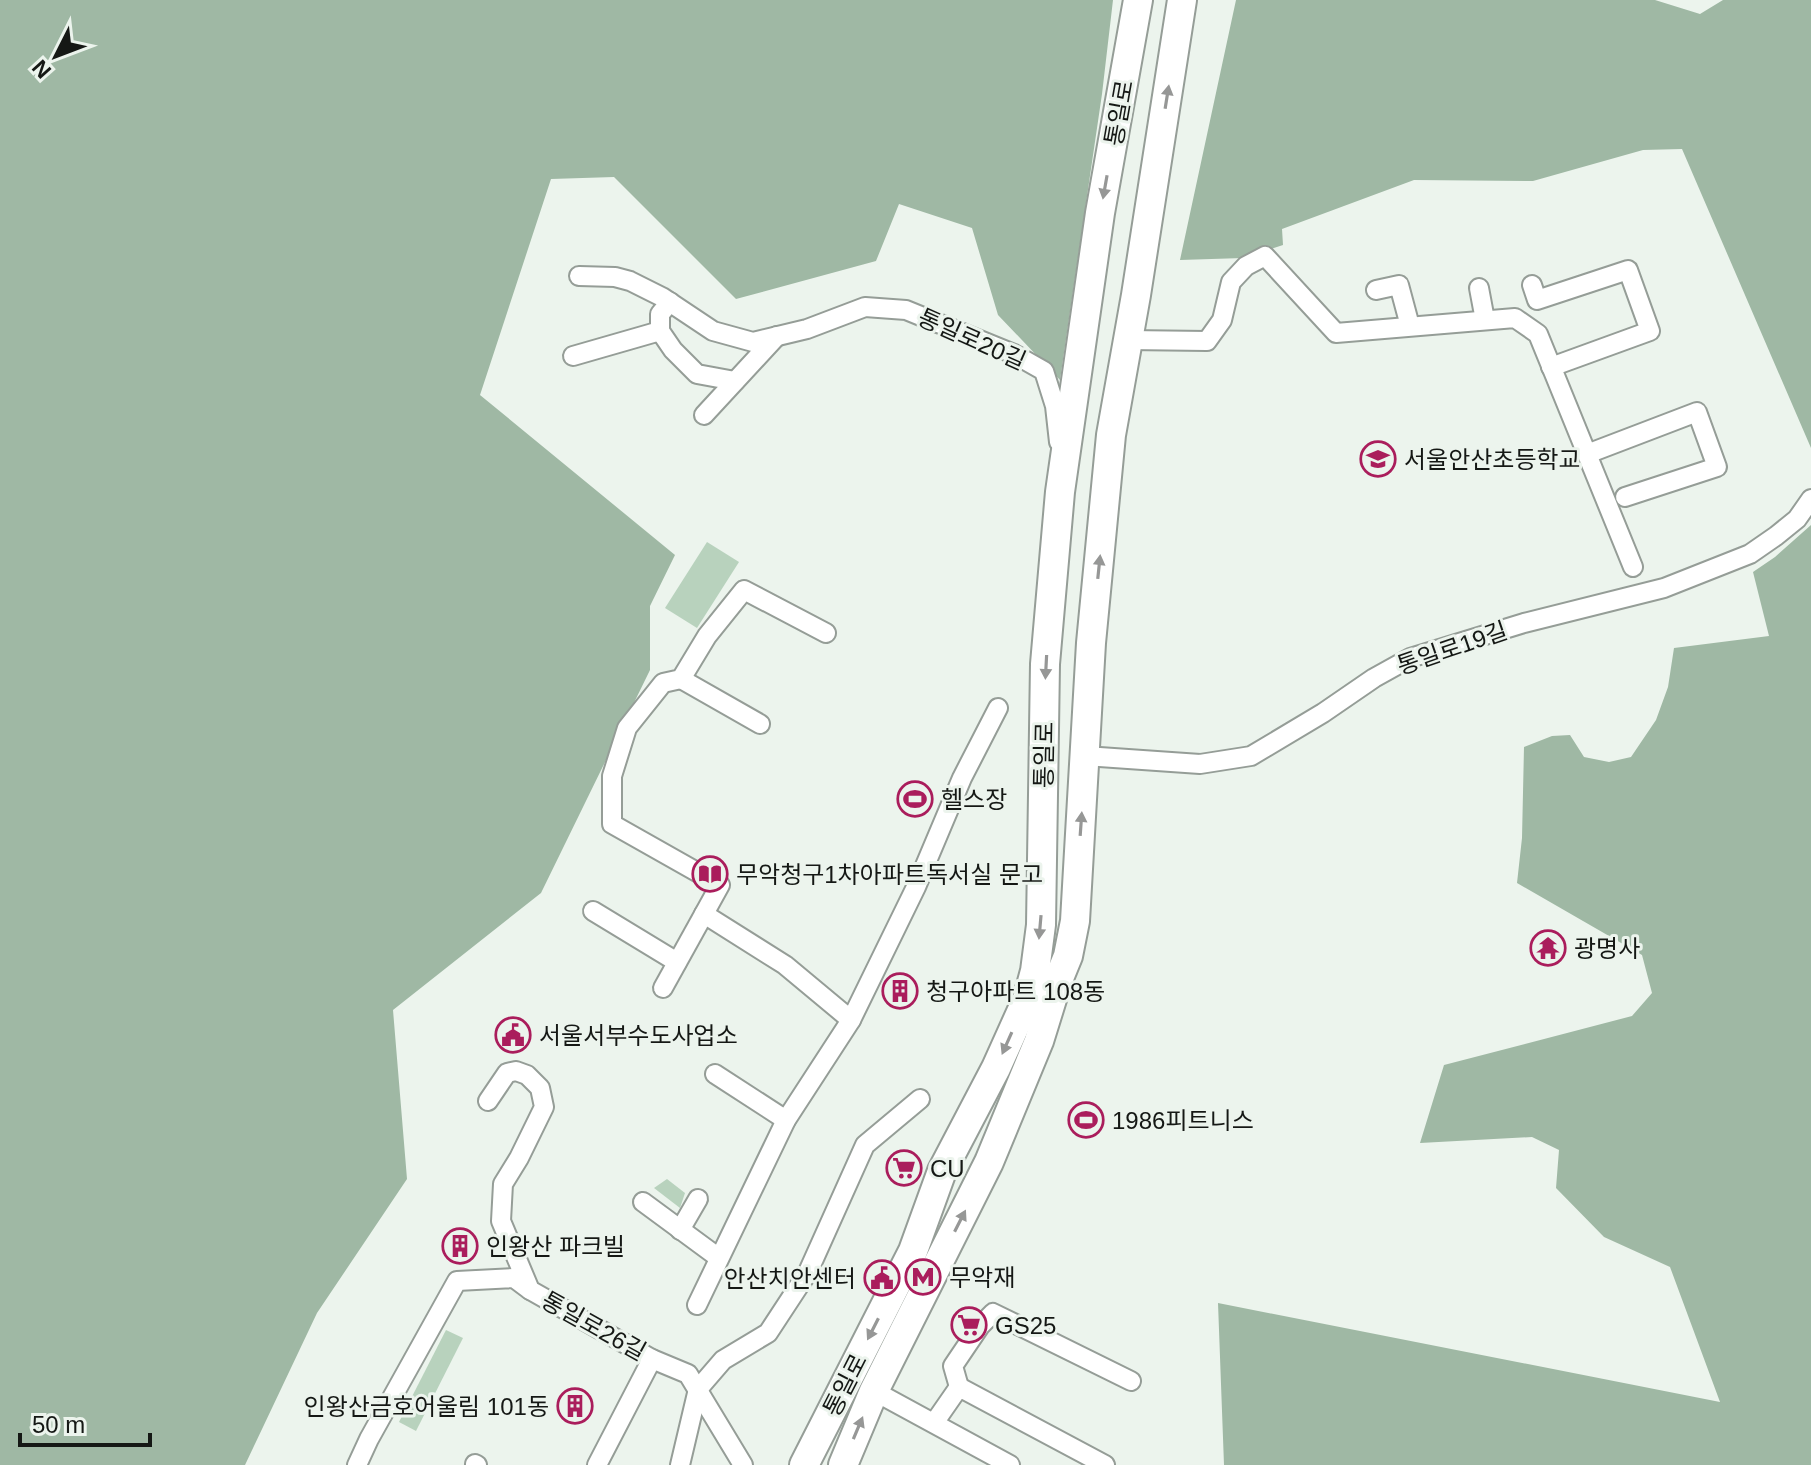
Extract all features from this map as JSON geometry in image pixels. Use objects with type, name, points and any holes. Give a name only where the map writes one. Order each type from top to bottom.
[{"type":"main road","name":"통일로","points":[[804,1465],[913,1251],[942,1171],[996,1068],[1028,997],[1035,971],[1041,925],[1045,680],[1060,492],[1100,213],[1138,0]]},
{"type":"main road","name":"통일로","points":[[843,1465],[874,1391],[989,1162],[1039,1041],[1068,956],[1075,921],[1091,643],[1107,466],[1182,0]]},
{"type":"street","points":[[1128,340],[1207,341],[1222,320],[1231,282],[1246,266],[1265,256],[1336,333],[1515,318],[1538,334],[1633,567]]},
{"type":"street","points":[[1532,285],[1537,300],[1628,270],[1650,331],[1551,367]]},
{"type":"street","name":"통일로20길","points":[[579,276],[615,277],[630,281],[670,302],[713,331],[753,342],[807,329],[865,307],[906,310],[1014,354],[1044,371],[1055,406],[1060,455],[1037,627],[1048,630]]},
{"type":"street","points":[[1376,290],[1399,285],[1410,326]]},
{"type":"street","points":[[1479,288],[1485,320]]},
{"type":"street","points":[[670,302],[660,314],[660,331],[673,350],[697,374],[735,381]]},
{"type":"street","points":[[573,356],[660,331]]},
{"type":"street","points":[[704,415],[777,336]]},
{"type":"street","points":[[1587,454],[1697,412],[1717,467],[1625,497]]},
{"type":"street","name":"통일로19길","points":[[1085,756],[1200,764],[1251,756],[1410,658],[1573,609],[1664,588],[1750,554],[1797,519],[1811,499]]},
{"type":"street","points":[[681,679],[707,636],[744,590],[826,633]]},
{"type":"street","points":[[663,988],[720,885],[612,824],[612,776],[627,728],[663,683],[681,679],[760,724]]},
{"type":"street","points":[[697,1305],[786,1120],[851,1020],[916,887],[962,778],[998,708]]},
{"type":"street","points":[[593,911],[677,962]]},
{"type":"street","points":[[704,914],[785,965],[851,1020]]},
{"type":"street","name":"통일로26길","points":[[488,1101],[507,1073],[516,1071],[527,1075],[540,1088],[544,1107],[503,1184],[502,1196],[501,1221],[530,1290],[652,1359],[688,1374],[743,1465]]},
{"type":"street","points":[[715,1074],[786,1120]]},
{"type":"street","points":[[680,1465],[698,1389],[723,1360],[768,1333],[808,1272],[865,1145],[920,1099]]},
{"type":"street","points":[[680,1230],[698,1199]]},
{"type":"street","points":[[643,1202],[719,1258]]},
{"type":"street","points":[[357,1465],[457,1281],[514,1278],[530,1290]]},
{"type":"street","points":[[1105,1465],[959,1387],[953,1366],[980,1326],[993,1313],[1131,1381]]},
{"type":"street","points":[[597,1465],[652,1359]]},
{"type":"street","points":[[934,1423],[959,1387]]},
{"type":"street","points":[[874,1391],[934,1423],[989,1460],[1010,1465]]},
{"type":"green space","points":[[0,0],[1113,0],[1060,380],[998,315],[972,228],[899,204],[876,261],[736,299],[614,177],[551,179],[480,395],[675,555],[650,606],[650,670],[541,893],[393,1010],[407,1179],[317,1313],[245,1465],[0,1465]]},
{"type":"green space","points":[[1236,0],[1655,0],[1700,14],[1723,0],[1811,0],[1811,448],[1682,149],[1643,150],[1533,181],[1414,180],[1282,229],[1283,245],[1243,258],[1180,260]]},
{"type":"green space","points":[[1811,525],[1811,1465],[1224,1465],[1218,1303],[1720,1402],[1670,1267],[1604,1237],[1556,1188],[1559,1150],[1532,1137],[1420,1143],[1444,1065],[1632,1016],[1652,993],[1642,955],[1517,883],[1522,838],[1524,747],[1552,736],[1570,735],[1584,757],[1609,762],[1631,757],[1656,720],[1668,687],[1674,648],[1769,636],[1753,572]]},
{"type":"green space","points":[[707,542],[739,562],[697,628],[665,608]]},
{"type":"green space","points":[[667,1179],[685,1193],[680,1208],[654,1188]]},
{"type":"green space","points":[[446,1330],[463,1338],[416,1431],[399,1422]]},
{"type":"place","name":"서울안산초등학교","points":[[1378,459]]},
{"type":"place","name":"헬스장","points":[[915,799]]},
{"type":"place","name":"무악청구1차아파트독서실 문고","points":[[710,874]]},
{"type":"place","name":"광명사","points":[[1548,948]]},
{"type":"place","name":"청구아파트 108동","points":[[900,991]]},
{"type":"place","name":"서울서부수도사업소","points":[[513,1035]]},
{"type":"place","name":"1986피트니스","points":[[1086,1120]]},
{"type":"place","name":"CU","points":[[904,1168]]},
{"type":"place","name":"인왕산 파크빌","points":[[460,1246]]},
{"type":"place","name":"무악재","points":[[923,1277]]},
{"type":"place","name":"안산치안센터","points":[[882,1278]]},
{"type":"place","name":"GS25","points":[[969,1325]]},
{"type":"place","name":"인왕산금호어울림 101동","points":[[575,1406]]}]
